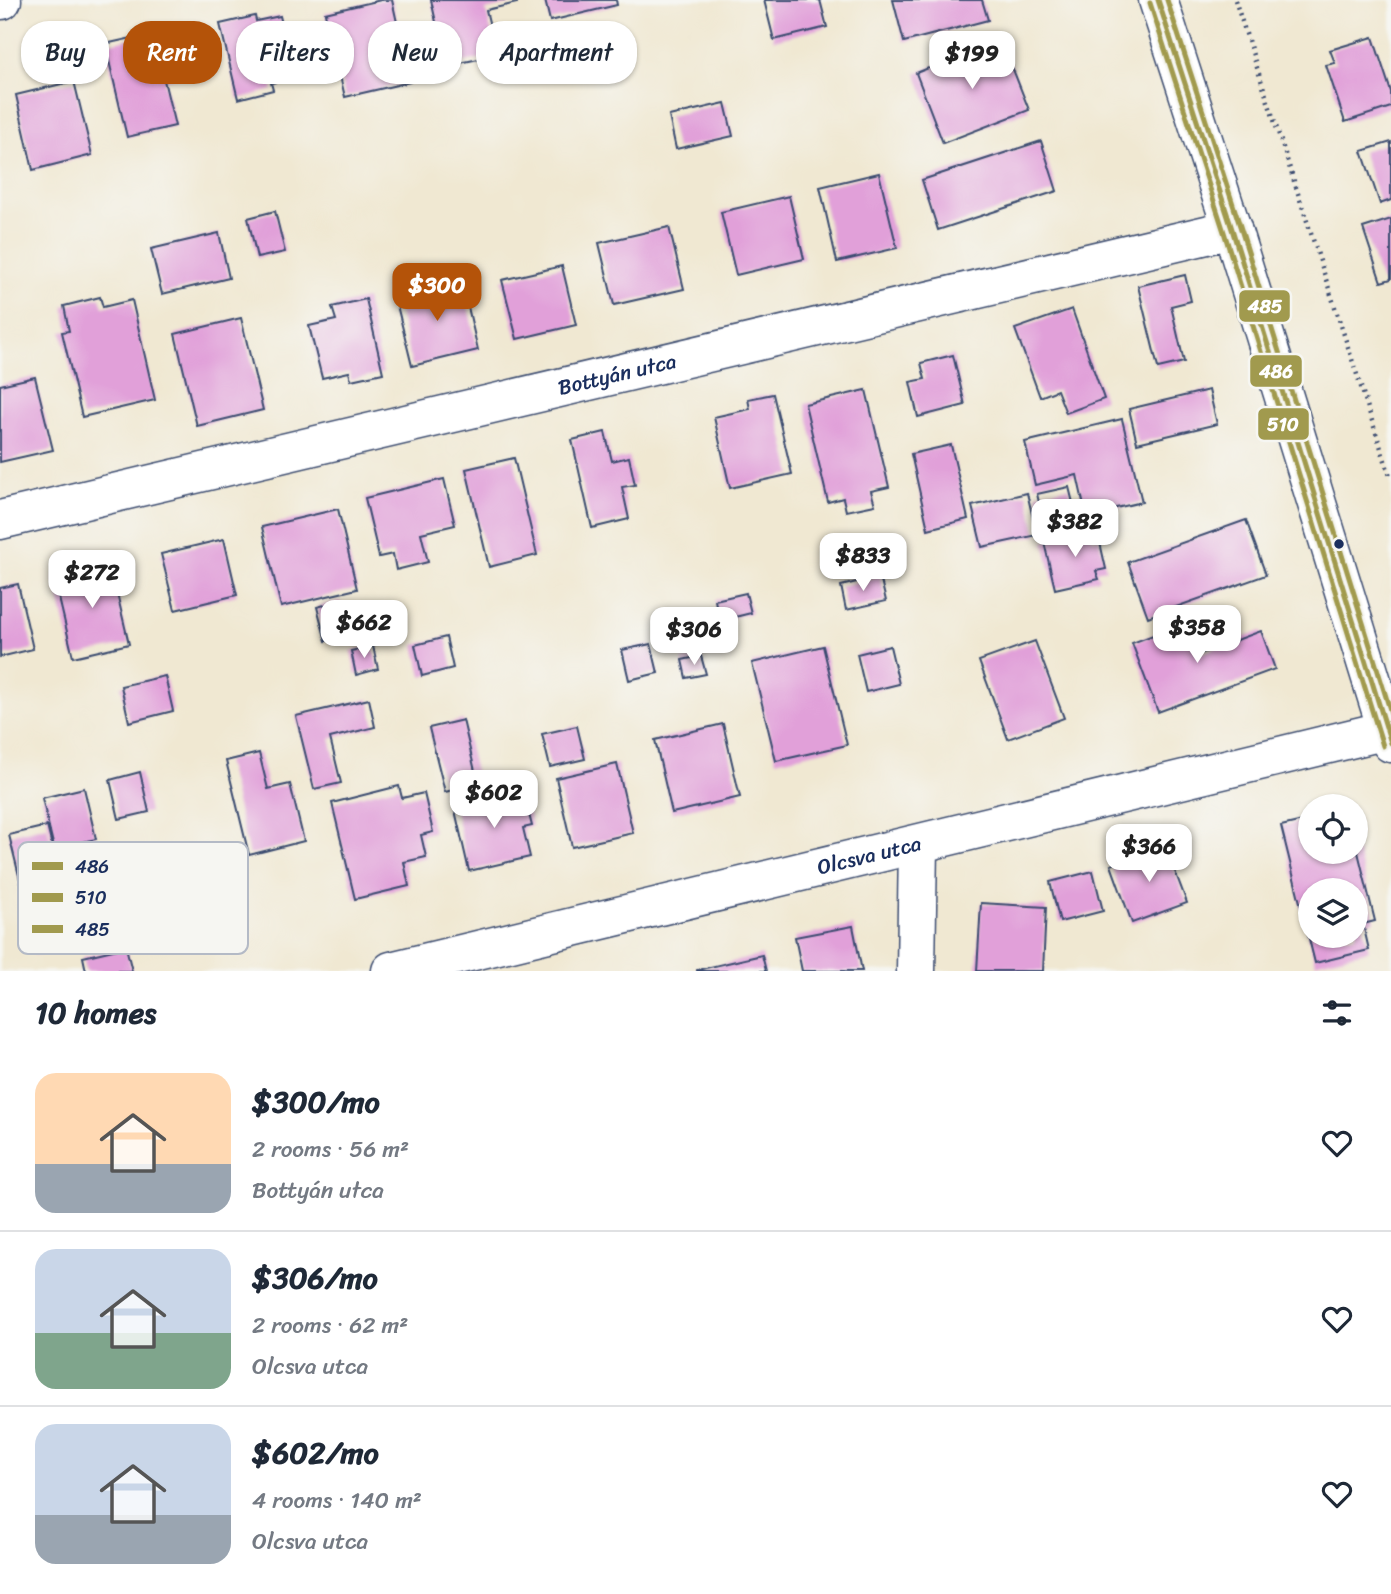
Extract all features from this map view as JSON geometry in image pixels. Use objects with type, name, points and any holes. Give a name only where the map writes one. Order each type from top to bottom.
[{"type":"street","points":[[1158,0],[1390,734]]},
{"type":"street","name":"Bottyán utca","points":[[0,520],[1232,229]]},
{"type":"street","name":"Olcsva utca","points":[[410,969],[918,845],[1390,734]]},
{"type":"street","points":[[916,971],[918,845]]},
{"type":"path","points":[[1235,0],[1391,478]]},
{"type":"building","points":[[392,0],[397,21],[368,21],[368,84],[401,84],[345,97],[342,84],[354,84],[354,21],[327,21],[325,13]]},
{"type":"building","points":[[431,0],[517,0],[517,3],[486,10],[489,21],[476,21],[476,60],[462,63],[462,21],[436,21]]},
{"type":"building","points":[[545,0],[616,0],[617,5],[550,21]]},
{"type":"building","points":[[764,0],[820,0],[827,27],[774,40]]},
{"type":"building","points":[[893,0],[982,0],[988,20],[904,42]]},
{"type":"building","points":[[255,16],[256,21],[236,21],[236,84],[271,84],[273,90],[238,99],[222,24]]},
{"type":"building","points":[[280,16],[281,21],[256,21]]},
{"type":"building","points":[[1373,37],[1391,92],[1391,107],[1345,122],[1326,65],[1335,63],[1330,50]]},
{"type":"building","points":[[1001,39],[1029,110],[943,143],[916,73]]},
{"type":"building","points":[[123,40],[123,84],[165,84],[175,126],[127,137],[109,61],[109,43]]},
{"type":"building","points":[[62,84],[75,84],[92,155],[33,170],[16,95]]},
{"type":"building","points":[[725,103],[733,136],[676,149],[669,116]]},
{"type":"building","points":[[1041,141],[1057,191],[938,230],[922,180]]},
{"type":"building","points":[[1391,142],[1391,200],[1380,204],[1362,151]]},
{"type":"building","points":[[879,173],[897,248],[837,262],[820,187]]},
{"type":"building","points":[[789,196],[804,259],[736,275],[721,212]]},
{"type":"building","points":[[275,211],[285,252],[257,258],[248,218]]},
{"type":"building","points":[[1391,219],[1391,279],[1381,282],[1363,228]]},
{"type":"building","points":[[669,227],[684,289],[614,305],[599,243]]},
{"type":"building","points":[[219,233],[229,278],[162,294],[151,249]]},
{"type":"building","points":[[562,266],[576,325],[517,339],[502,280]]},
{"type":"building","points":[[1185,275],[1191,301],[1171,306],[1184,362],[1158,368],[1138,286]]},
{"type":"building","points":[[462,281],[478,350],[412,366],[395,297]]},
{"type":"building","points":[[100,297],[103,307],[132,300],[155,400],[82,417],[62,332],[69,331],[64,306]]},
{"type":"building","points":[[366,299],[383,373],[351,380],[349,372],[322,378],[309,326],[336,320],[332,307]]},
{"type":"building","points":[[1072,309],[1104,399],[1066,413],[1057,390],[1040,397],[1015,329]]},
{"type":"building","points":[[241,318],[263,410],[197,426],[175,334]]},
{"type":"building","points":[[953,355],[965,405],[918,417],[910,382],[925,379],[921,363]]},
{"type":"building","points":[[35,377],[53,450],[0,462],[0,385]]},
{"type":"building","points":[[866,390],[889,487],[871,491],[875,505],[846,511],[843,498],[828,502],[805,404]]},
{"type":"building","points":[[1209,390],[1217,424],[1137,443],[1129,409]]},
{"type":"building","points":[[773,394],[792,474],[730,488],[714,417],[750,409],[748,399]]},
{"type":"building","points":[[1122,419],[1142,502],[1086,515],[1077,475],[1035,485],[1025,442]]},
{"type":"building","points":[[605,432],[612,461],[629,457],[635,485],[622,487],[629,519],[592,528],[572,440]]},
{"type":"building","points":[[951,445],[968,519],[928,529],[911,454]]},
{"type":"building","points":[[514,458],[537,555],[489,567],[466,469]]},
{"type":"building","points":[[444,479],[455,525],[421,533],[428,562],[396,570],[393,554],[379,557],[365,498]]},
{"type":"building","points":[[1069,487],[1077,519],[1045,527],[1037,494]]},
{"type":"building","points":[[1027,493],[1037,535],[982,547],[972,506]]},
{"type":"building","points":[[338,509],[357,589],[281,607],[262,527]]},
{"type":"building","points":[[1246,520],[1266,575],[1148,617],[1128,562]]},
{"type":"building","points":[[1090,531],[1092,539],[1099,538],[1106,569],[1096,571],[1099,579],[1055,589],[1044,542]]},
{"type":"building","points":[[224,539],[237,595],[175,610],[161,554]]},
{"type":"building","points":[[879,549],[884,570],[850,578],[845,557]]},
{"type":"building","points":[[110,564],[129,644],[73,657],[54,577]]},
{"type":"building","points":[[880,576],[886,601],[846,610],[841,586]]},
{"type":"building","points":[[18,584],[33,649],[0,657],[0,588]]},
{"type":"building","points":[[746,593],[751,613],[719,621],[715,600]]},
{"type":"building","points":[[340,601],[348,636],[326,641],[317,607]]},
{"type":"building","points":[[1190,621],[1202,653],[1261,631],[1275,669],[1158,712],[1132,643]]},
{"type":"building","points":[[446,637],[453,668],[422,676],[415,645]]},
{"type":"building","points":[[1035,641],[1064,718],[1008,739],[979,661]]},
{"type":"building","points":[[651,644],[658,673],[629,680],[622,650]]},
{"type":"building","points":[[373,646],[378,669],[356,675],[351,651]]},
{"type":"building","points":[[823,646],[847,745],[776,761],[752,663]]},
{"type":"building","points":[[890,646],[899,684],[866,692],[857,654]]},
{"type":"building","points":[[701,656],[706,674],[686,678],[682,660]]},
{"type":"building","points":[[165,676],[173,711],[129,722],[121,686]]},
{"type":"building","points":[[369,699],[375,727],[330,738],[341,783],[314,789],[296,716]]},
{"type":"building","points":[[463,720],[478,784],[445,792],[429,728]]},
{"type":"building","points":[[723,724],[740,797],[672,813],[655,740]]},
{"type":"building","points":[[577,726],[585,759],[550,767],[542,734]]},
{"type":"building","points":[[259,753],[268,789],[290,784],[304,841],[249,855],[248,842],[246,842],[226,761]]},
{"type":"building","points":[[617,764],[633,833],[572,847],[556,778]]},
{"type":"building","points":[[140,772],[149,812],[119,819],[110,780]]},
{"type":"building","points":[[399,786],[402,798],[424,793],[433,832],[421,835],[426,857],[404,862],[409,886],[355,899],[332,803]]},
{"type":"building","points":[[84,788],[96,839],[53,842],[42,798]]},
{"type":"building","points":[[523,791],[532,826],[523,828],[530,857],[469,871],[454,806]]},
{"type":"building","points":[[1298,822],[1298,864],[1361,864],[1364,878],[1298,878],[1298,894],[1281,826]]},
{"type":"building","points":[[47,826],[51,842],[18,842],[18,872],[9,835]]},
{"type":"building","points":[[1165,845],[1187,903],[1132,923],[1111,865]]},
{"type":"building","points":[[1093,871],[1103,911],[1060,922],[1050,882]]},
{"type":"building","points":[[1368,893],[1375,921],[1368,923]]},
{"type":"building","points":[[981,903],[1046,907],[1043,971],[977,971]]},
{"type":"building","points":[[853,926],[862,971],[802,971],[795,937]]},
{"type":"building","points":[[1368,946],[1369,950],[1315,963],[1311,948],[1368,948]]},
{"type":"building","points":[[96,954],[128,954],[132,971],[86,971],[83,957]]},
{"type":"building","points":[[762,955],[766,971],[697,971],[697,970]]},
{"type":"transit line","name":"486","points":[[1158,0],[1391,743]]},
{"type":"transit line","name":"485","points":[[1167,0],[1391,713]]},
{"type":"transit line","name":"510","points":[[1150,3],[1383,746]]}]
